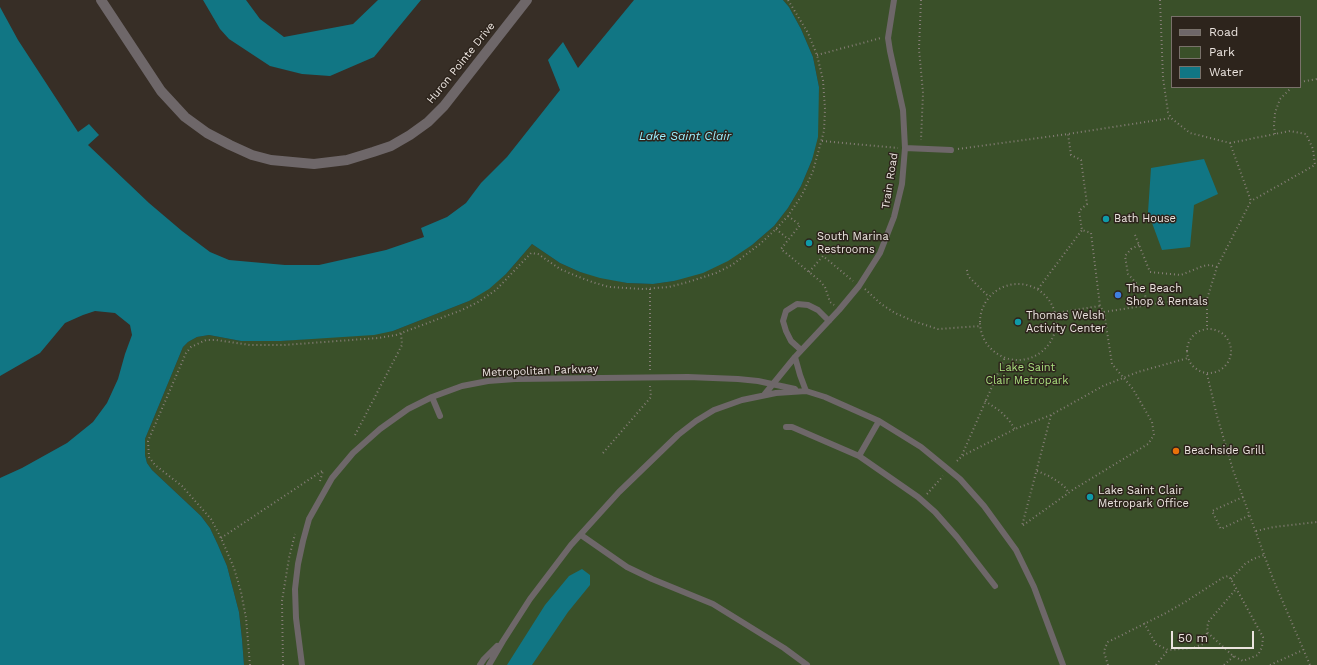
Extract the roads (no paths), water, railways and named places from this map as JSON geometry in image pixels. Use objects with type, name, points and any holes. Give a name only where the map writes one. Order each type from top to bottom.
[{"type":"street","name":"Huron Pointe Drive","points":[[101,0],[161,92],[185,117],[207,133],[230,146],[252,155],[271,160],[314,164],[347,160],[391,146],[428,122],[444,106],[527,0]]},
{"type":"lane","name":"Train Road","points":[[763,395],[801,350],[839,310],[859,286],[880,253],[894,217],[902,184],[905,148],[903,110],[888,38],[894,0]]},
{"type":"lane","points":[[905,148],[951,150]]},
{"type":"lane","points":[[801,350],[791,341],[786,331],[783,321],[786,311],[797,304],[808,305],[818,310],[829,321]]},
{"type":"lane","points":[[795,357],[806,391]]},
{"type":"lane","name":"Metropolitan Parkway","points":[[302,665],[296,618],[295,589],[298,564],[309,519],[332,478],[353,453],[380,429],[408,409],[432,396],[462,386],[488,381],[695,378],[738,379],[806,391]]},
{"type":"lane","points":[[489,665],[502,641],[530,599],[581,535],[609,502],[640,470],[678,435],[696,421],[714,410],[742,400],[788,391],[806,391],[845,405],[879,421],[921,447],[949,470],[984,506],[1016,550],[1025,567],[1063,665]]},
{"type":"lane","points":[[432,396],[440,416]]},
{"type":"lane","points":[[859,456],[879,421]]},
{"type":"lane","points":[[786,427],[792,427],[859,456],[900,484],[935,512],[967,548],[995,586]]},
{"type":"lane","points":[[581,535],[626,567],[713,604],[774,642],[807,665]]},
{"type":"lane","points":[[480,665],[502,641]]},
{"type":"water","points":[[203,0],[246,0],[260,19],[284,37],[353,24],[378,0],[421,0],[374,57],[330,76],[302,74],[270,66],[229,39],[220,29]]},
{"type":"water","name":"Lake Saint Clair","points":[[634,0],[783,0],[789,7],[801,29],[813,57],[819,87],[818,137],[812,160],[801,186],[788,208],[774,226],[752,245],[728,261],[703,273],[674,281],[653,284],[627,283],[600,278],[580,272],[560,263],[532,244],[506,274],[489,289],[469,301],[393,331],[374,335],[281,341],[241,341],[209,335],[197,337],[188,342],[183,347],[145,439],[145,455],[147,463],[152,470],[201,516],[210,528],[227,566],[239,612],[244,665],[0,665],[0,478],[22,468],[67,443],[93,422],[107,403],[118,379],[132,335],[130,325],[115,313],[95,311],[65,323],[40,353],[0,376],[0,7],[18,40],[78,132],[89,124],[99,135],[88,145],[149,203],[182,231],[210,252],[229,260],[285,265],[319,265],[386,250],[424,237],[421,228],[447,217],[466,203],[481,183],[507,157],[560,90],[548,60],[563,42],[578,68]]},
{"type":"water","points":[[1204,159],[1218,194],[1194,205],[1190,247],[1162,250],[1148,212],[1151,168]]},
{"type":"water","points":[[582,569],[590,575],[590,585],[568,612],[532,665],[507,665],[545,605],[569,576]]},
{"type":"place","name":"Bath House","points":[[1106,219]]},
{"type":"place","name":"South Marina Restrooms","points":[[809,243]]},
{"type":"place","name":"The Beach Shop & Rentals","points":[[1118,295]]},
{"type":"place","name":"Thomas Welsh Activity Center","points":[[1018,322]]},
{"type":"place","name":"Beachside Grill","points":[[1176,451]]},
{"type":"place","name":"Lake Saint Clair Metropark Office","points":[[1090,497]]},
{"type":"park label","name":"Lake Saint Clair Metropark","points":[[1027,374]]}]
